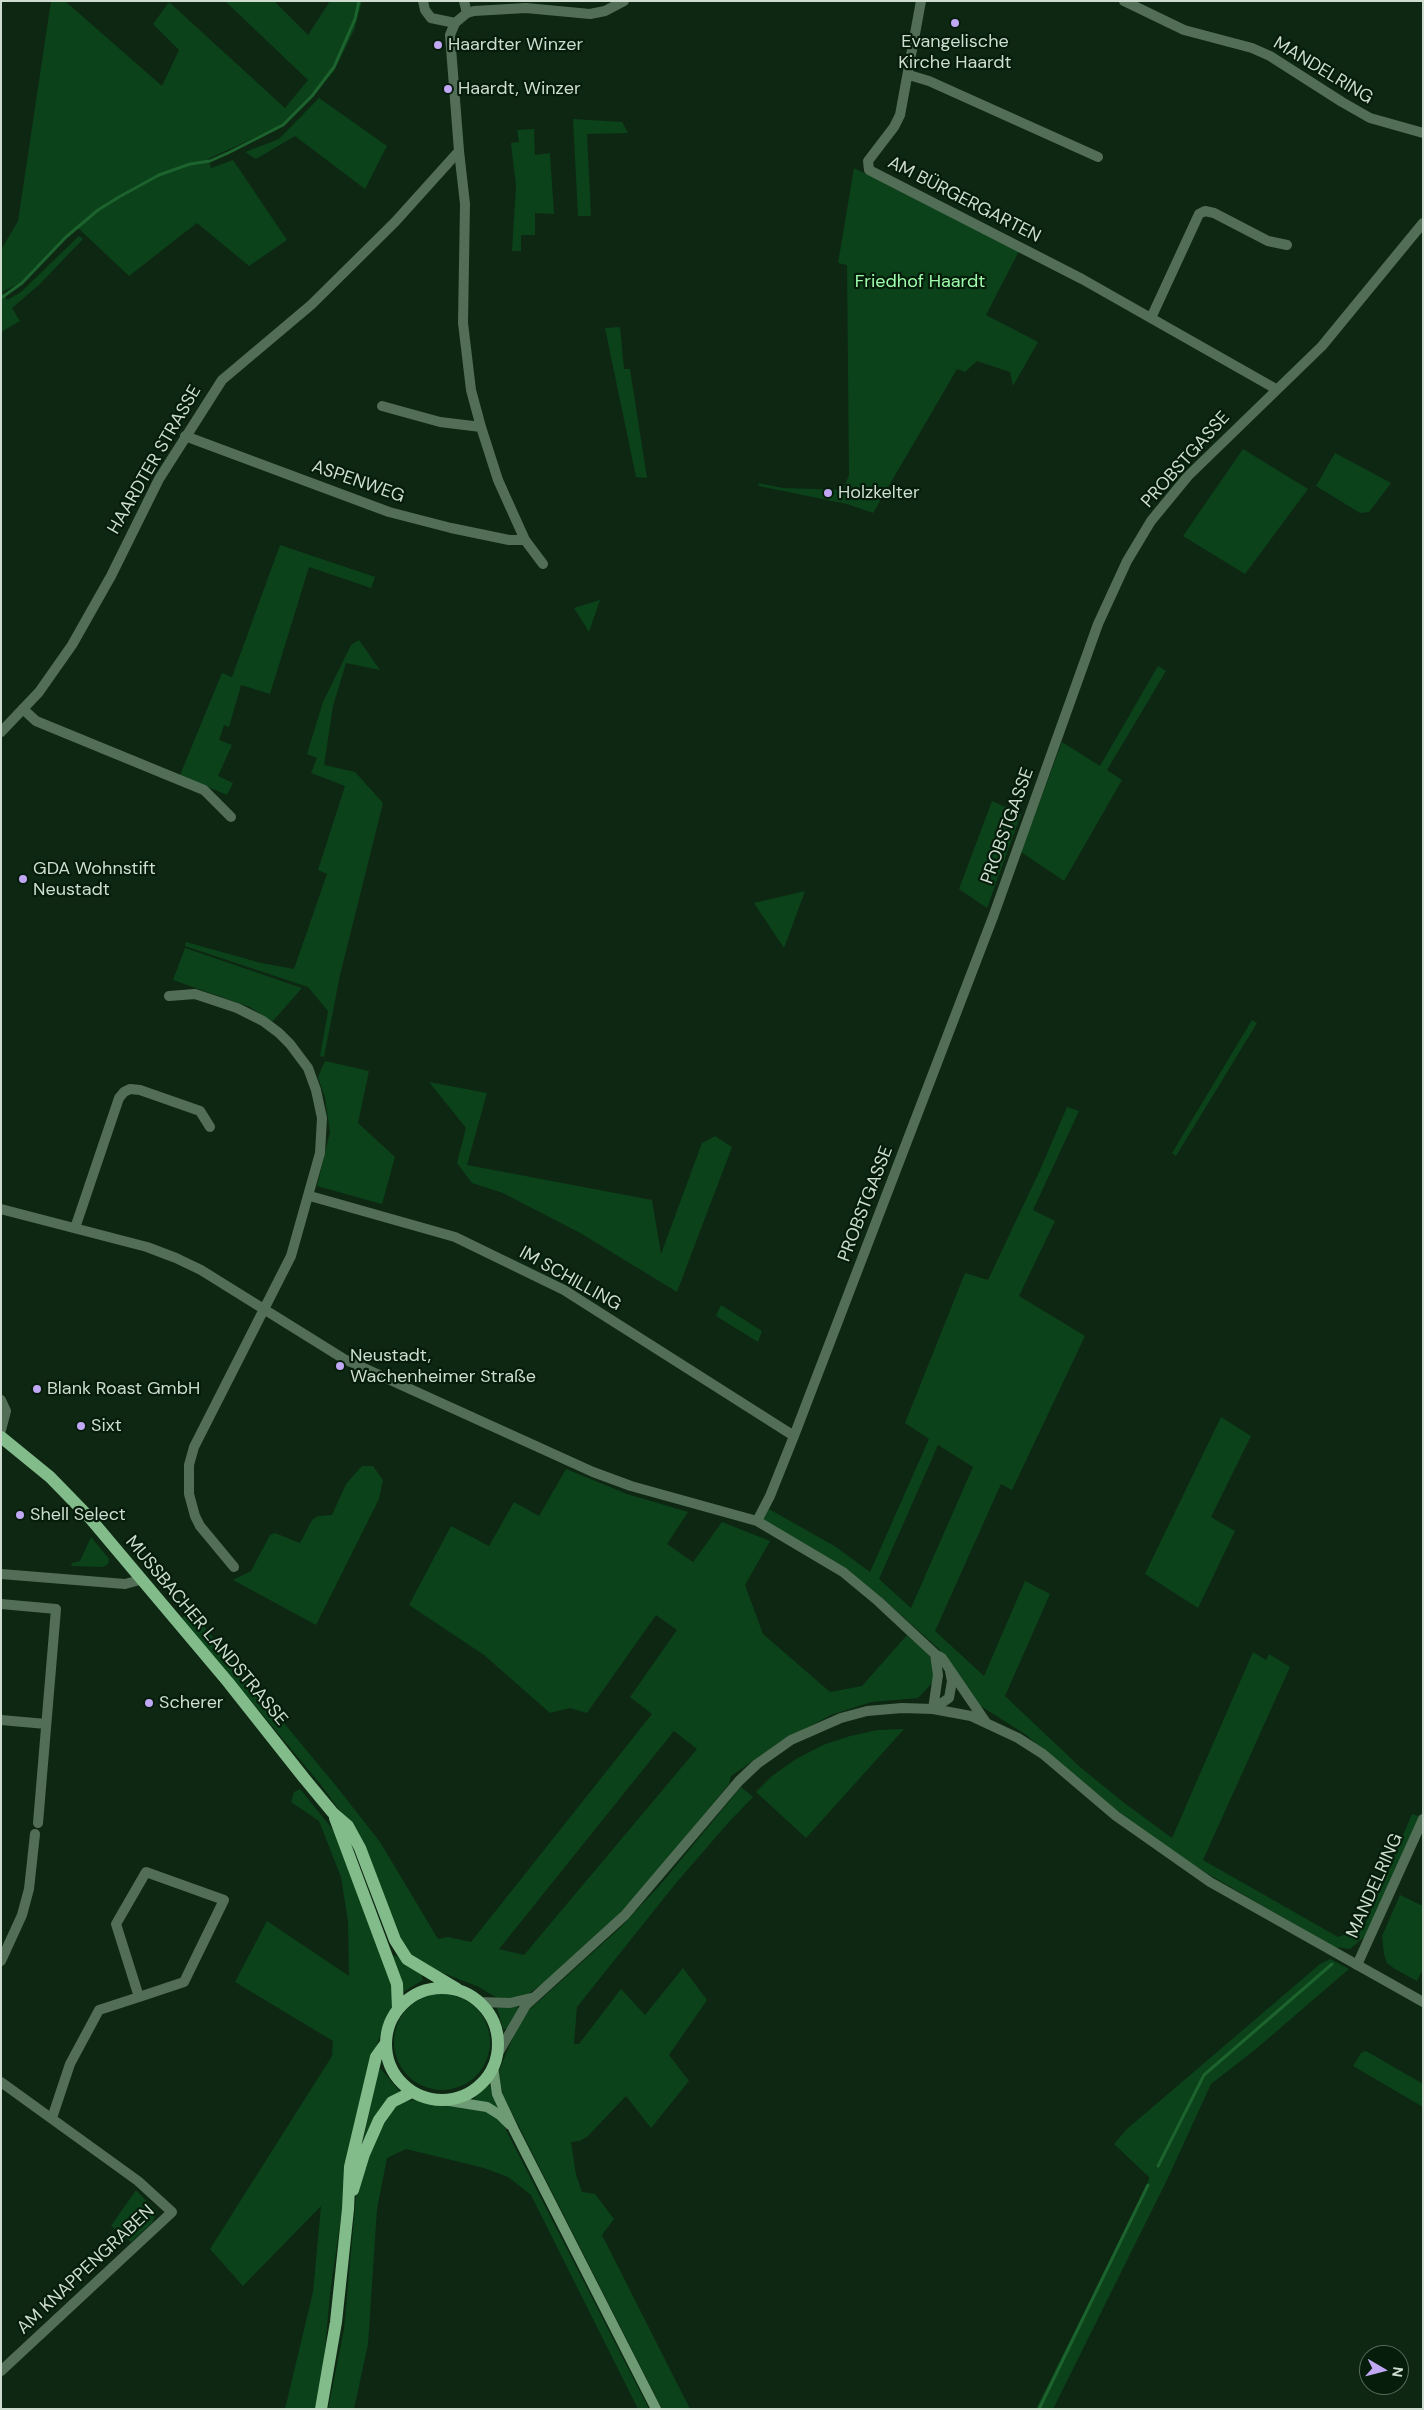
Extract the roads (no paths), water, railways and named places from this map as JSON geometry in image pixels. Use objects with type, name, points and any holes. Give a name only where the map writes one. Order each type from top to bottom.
[{"type":"main road","name":"MUSSBACHER LANDSTRASSE","points":[[1,1437],[68,1494],[228,1682],[333,1813]]},
{"type":"main road","points":[[333,1813],[348,1826],[360,1848],[395,1940],[404,1955],[414,1965],[480,2002],[492,2017],[496,2030],[495,2061],[498,2094],[514,2130],[656,2409]]},
{"type":"main road","points":[[333,1813],[397,1984],[398,2009]]},
{"type":"main road","points":[[457,1989],[439,1987],[422,1991],[411,1996],[398,2009],[389,2025],[386,2043],[388,2060],[392,2070],[402,2084],[412,2092],[429,2098],[474,2104],[491,2109],[514,2130]]},
{"type":"main road","points":[[321,2409],[336,2322],[348,2210],[350,2166],[376,2057],[386,2043]]},
{"type":"main road","points":[[443,2100],[457,2098],[470,2092],[485,2080],[495,2061]]},
{"type":"main road","points":[[348,2210],[364,2154],[379,2120],[392,2102],[412,2092]]},
{"type":"street","points":[[423,1],[425,10],[431,18],[455,23]]},
{"type":"street","points":[[464,1],[467,13]]},
{"type":"street","points":[[543,564],[524,540],[498,480],[480,428],[471,390],[463,323],[465,204],[450,35],[455,23],[467,13],[526,8],[590,14],[605,11],[624,1]]},
{"type":"street","name":"AM BÜRGERGARTEN","points":[[921,1],[909,75],[900,115],[894,127],[868,161],[869,170],[991,231],[1276,389]]},
{"type":"street","name":"MANDELRING","points":[[1124,1],[1184,30],[1252,48],[1270,56],[1370,118],[1423,133]]},
{"type":"street","points":[[909,75],[929,81],[1098,157]]},
{"type":"street","name":"HAARDTER STRASSE","points":[[1,732],[50,678],[84,625],[159,480],[222,380],[311,305],[395,222],[459,151]]},
{"type":"street","points":[[1150,318],[1199,214],[1205,212],[1214,213],[1268,241],[1287,244]]},
{"type":"street","name":"PROBSTGASSE","points":[[757,1521],[770,1496],[794,1436],[989,926],[1098,624],[1114,586],[1141,537],[1164,504],[1188,476],[1336,330],[1423,223]]},
{"type":"street","points":[[382,406],[440,422],[480,428]]},
{"type":"street","name":"ASPENWEG","points":[[185,436],[389,512],[451,528],[509,540],[524,540]]},
{"type":"street","points":[[23,709],[36,721],[204,790],[231,817]]},
{"type":"street","points":[[169,996],[195,994],[237,1008],[263,1021],[279,1033],[300,1056],[310,1073],[322,1118],[320,1153],[310,1196],[291,1256],[194,1447],[188,1470],[189,1494],[195,1516],[200,1526],[234,1567]]},
{"type":"street","points":[[75,1228],[119,1098],[124,1092],[130,1089],[140,1090],[200,1111],[210,1127]]},
{"type":"street","name":"IM SCHILLING","points":[[310,1196],[455,1237],[564,1290],[794,1436]]},
{"type":"street","points":[[1,1209],[148,1247],[176,1258],[201,1270],[344,1359],[593,1472],[631,1486],[757,1521],[842,1572],[878,1601],[934,1654],[942,1658],[985,1721]]},
{"type":"street","points":[[1,1400],[6,1410],[6,1417],[1,1430]]},
{"type":"street","points":[[1,1574],[125,1584],[140,1580]]},
{"type":"street","points":[[1,1604],[56,1609],[37,1829],[28,1889],[22,1915],[1,1961]]},
{"type":"street","points":[[933,1709],[938,1675],[934,1654]]},
{"type":"street","points":[[933,1709],[948,1698],[952,1681],[950,1670]]},
{"type":"street","points":[[495,2061],[521,2011],[534,1996],[624,1915],[739,1781],[772,1752],[811,1730],[853,1715],[886,1709],[933,1709],[963,1714],[985,1721],[1032,1746],[1116,1816],[1183,1864],[1423,2002]]},
{"type":"street","points":[[1,1720],[46,1724]]},
{"type":"street","name":"MANDELRING","points":[[1357,1965],[1423,1819]]},
{"type":"street","points":[[1,2082],[52,2118],[70,2064],[99,2010],[184,1982],[224,1900],[146,1872],[116,1924],[138,1997]]},
{"type":"street","points":[[480,2002],[510,2003],[534,1996]]},
{"type":"street","name":"AM KNAPPENGRABEN","points":[[2,2369],[172,2212],[138,2181],[52,2118]]},
{"type":"waterway","points":[[1,298],[22,283],[66,237],[98,210],[119,197],[159,175],[190,164],[210,161],[283,125],[312,96],[334,67],[355,19],[359,1]]},
{"type":"waterway","points":[[1158,2166],[1204,2075],[1332,1964]]},
{"type":"waterway","points":[[1039,2409],[1148,2185]]},
{"type":"place","name":"Evangelische Kirche Haardt","points":[[955,23]]},
{"type":"place","name":"Haardter Winzer","points":[[438,45]]},
{"type":"place","name":"Haardt, Winzer","points":[[448,89]]},
{"type":"place","name":"Holzkelter","points":[[828,493]]},
{"type":"place","name":"GDA Wohnstift Neustadt","points":[[23,879]]},
{"type":"place","name":"Neustadt, Wachenheimer Straße","points":[[340,1366]]},
{"type":"place","name":"Blank Roast GmbH","points":[[37,1389]]},
{"type":"place","name":"Sixt","points":[[81,1426]]},
{"type":"place","name":"Shell Select","points":[[20,1515]]},
{"type":"place","name":"Scherer","points":[[149,1703]]},
{"type":"park label","name":"Friedhof Haardt","points":[[920,282]]}]
